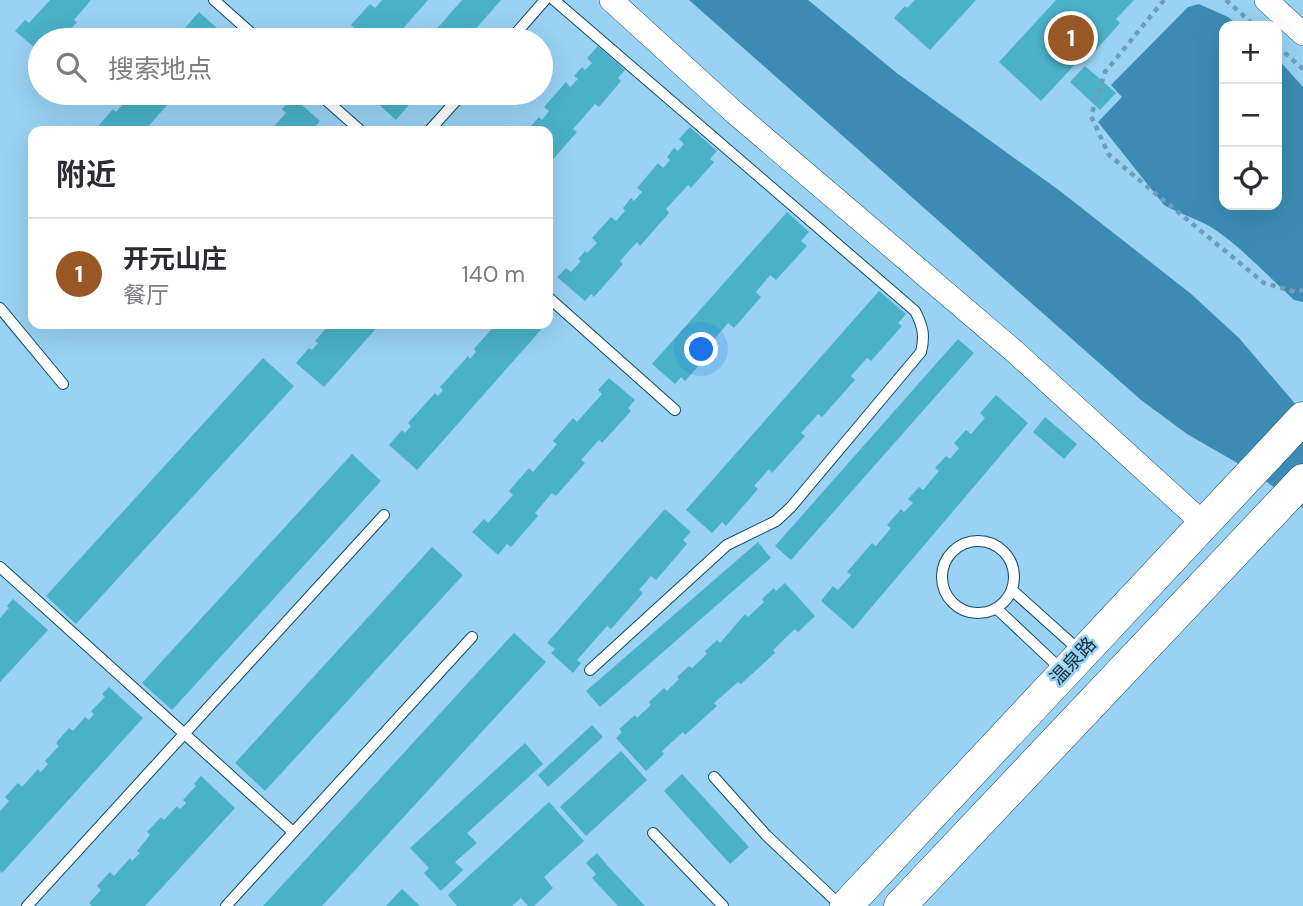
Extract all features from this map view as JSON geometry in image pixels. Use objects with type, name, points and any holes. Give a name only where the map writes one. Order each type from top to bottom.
[{"type":"main road","name":"温泉路","points":[[843,906],[1303,418]]},
{"type":"main road","points":[[900,906],[1303,480]]},
{"type":"street","points":[[611,0],[735,113],[1024,360],[1204,524]]},
{"type":"street","points":[[1266,0],[1303,34]]},
{"type":"lane","points":[[214,0],[246,28]]},
{"type":"lane","points":[[520,28],[545,0]]},
{"type":"lane","points":[[554,0],[915,311],[922,323],[924,338],[921,352],[791,507],[776,521],[727,545],[590,670]]},
{"type":"lane","points":[[332,105],[355,126]]},
{"type":"lane","points":[[433,126],[452,105]]},
{"type":"lane","points":[[553,301],[675,410]]},
{"type":"lane","points":[[0,309],[63,384]]},
{"type":"lane","points":[[27,906],[384,515]]},
{"type":"lane","points":[[973,541],[994,544],[1003,550],[1013,568],[1014,578],[1006,601],[996,608],[973,612],[961,609],[952,601],[946,592],[943,570],[953,551],[973,541]]},
{"type":"lane","points":[[0,567],[293,832]]},
{"type":"lane","points":[[1012,590],[1072,662]]},
{"type":"lane","points":[[996,608],[1072,662]]},
{"type":"lane","points":[[226,906],[472,637]]},
{"type":"lane","points":[[714,777],[766,835],[843,906]]},
{"type":"lane","points":[[653,833],[723,906]]},
{"type":"path","points":[[1164,0],[1105,72],[1091,116],[1109,155],[1264,283],[1296,292],[1303,290]]},
{"type":"path","points":[[1226,0],[1249,21]]},
{"type":"path","points":[[1282,50],[1303,69]]},
{"type":"water","points":[[689,0],[808,0],[898,74],[1060,191],[1190,293],[1239,338],[1303,413],[1303,508],[1253,472],[1187,434],[1141,400]]},
{"type":"water","points":[[1199,4],[1233,21],[1219,21],[1219,210],[1282,210],[1282,64],[1303,87],[1303,302],[1294,300],[1247,255],[1217,231],[1164,205],[1098,122],[1122,97],[1111,85],[1188,7]]},
{"type":"building","points":[[50,0],[91,0],[74,20],[77,22],[72,28],[28,28],[28,42],[15,31],[25,20],[29,23]]},
{"type":"building","points":[[382,0],[428,0],[403,28],[354,28],[351,25],[370,4],[375,8]]},
{"type":"building","points":[[462,0],[501,0],[476,28],[438,28]]},
{"type":"building","points":[[915,0],[976,0],[930,50],[894,18]]},
{"type":"building","points":[[1056,0],[1134,0],[1116,19],[1120,23],[1096,50],[1092,46],[1041,101],[999,62]]},
{"type":"building","points":[[199,12],[217,28],[185,28]]},
{"type":"building","points":[[598,46],[625,70],[618,78],[621,81],[599,107],[595,104],[573,129],[577,132],[553,159],[553,126],[531,126],[539,117],[542,120],[549,111],[544,107],[553,105],[553,97],[566,82],[570,87],[578,79],[574,76],[582,67],[585,70],[592,63],[587,58]]},
{"type":"building","points":[[1085,66],[1116,93],[1100,110],[1070,82]]},
{"type":"building","points":[[122,105],[167,105],[148,126],[98,126],[113,109],[116,112]]},
{"type":"building","points":[[286,105],[302,105],[320,121],[316,126],[274,126],[286,113],[282,109]]},
{"type":"building","points":[[380,105],[409,105],[396,120]]},
{"type":"building","points":[[690,127],[717,151],[710,159],[714,162],[691,188],[688,185],[666,209],[669,213],[640,246],[637,242],[620,261],[623,264],[594,297],[591,294],[585,301],[557,277],[566,268],[571,272],[581,261],[578,259],[585,251],[587,253],[597,243],[592,238],[611,217],[616,221],[631,198],[634,201],[642,192],[637,188],[658,163],[663,168],[670,160],[667,157],[674,148],[678,151],[684,144],[679,139]]},
{"type":"building","points":[[787,212],[809,232],[801,241],[807,246],[776,280],[770,275],[756,292],[761,297],[734,328],[728,323],[712,342],[716,346],[685,381],[681,377],[675,384],[652,364]]},
{"type":"building","points":[[879,291],[906,314],[898,323],[902,326],[871,361],[867,358],[851,376],[855,380],[822,417],[818,414],[801,433],[805,436],[772,473],[769,469],[754,486],[758,489],[726,526],[722,522],[712,533],[686,510]]},
{"type":"building","points":[[326,329],[376,329],[324,387],[296,363],[309,348],[312,350],[318,343],[315,341]]},
{"type":"building","points":[[492,329],[542,329],[417,470],[389,445],[402,430],[405,433],[411,426],[408,423],[435,393],[438,396],[443,390],[440,387],[468,356],[470,359],[476,352],[474,349]]},
{"type":"building","points":[[958,339],[974,353],[791,560],[775,546]]},
{"type":"building","points":[[263,358],[294,386],[76,624],[46,596]]},
{"type":"building","points":[[609,378],[635,400],[628,408],[631,411],[602,443],[599,440],[581,460],[585,463],[556,496],[552,493],[535,513],[538,516],[511,547],[507,544],[498,555],[472,532],[484,519],[488,523],[513,495],[509,491],[529,468],[533,472],[557,444],[553,441],[573,418],[577,422],[602,394],[598,390]]},
{"type":"building","points":[[996,395],[1028,423],[853,629],[821,601],[833,586],[838,590],[851,575],[847,572],[872,543],[876,546],[891,528],[887,525],[901,509],[904,512],[913,503],[908,499],[919,487],[923,490],[939,471],[935,468],[946,456],[950,459],[959,448],[954,443],[966,430],[971,434],[985,418],[980,413]]},
{"type":"building","points":[[1045,417],[1077,444],[1064,459],[1033,432]]},
{"type":"building","points":[[352,454],[381,481],[172,710],[142,683]]},
{"type":"building","points":[[665,509],[691,532],[683,540],[687,544],[656,580],[651,576],[639,590],[643,593],[611,629],[607,626],[577,660],[581,663],[573,673],[551,653],[555,649],[547,643]]},
{"type":"building","points":[[758,542],[771,558],[600,707],[586,691]]},
{"type":"building","points":[[432,547],[463,575],[265,791],[235,763]]},
{"type":"building","points":[[785,583],[815,616],[798,632],[795,629],[773,650],[775,653],[741,684],[738,682],[714,703],[717,706],[685,735],[683,732],[662,751],[664,754],[646,771],[616,738],[622,732],[619,729],[635,715],[637,718],[651,705],[649,702],[664,688],[667,691],[679,679],[677,677],[707,654],[705,651],[717,640],[720,643],[745,614],[748,617],[764,602],[762,599],[774,588],[776,591]]},
{"type":"building","points":[[13,599],[48,630],[0,682],[0,618]]},
{"type":"building","points":[[514,633],[546,662],[322,906],[263,906]]},
{"type":"building","points":[[109,687],[143,718],[2,873],[0,811],[9,801],[5,797],[18,783],[22,787],[38,769],[41,772],[48,764],[45,761],[59,746],[56,743],[69,728],[73,731],[85,717],[89,720],[94,714],[91,711],[105,697],[102,694]]},
{"type":"building","points":[[592,725],[603,737],[548,787],[538,775]]},
{"type":"building","points":[[525,743],[543,764],[467,833],[477,843],[455,862],[463,870],[441,891],[424,873],[429,868],[410,848]]},
{"type":"building","points":[[621,751],[647,780],[586,836],[560,807]]},
{"type":"building","points":[[682,774],[749,847],[730,864],[664,791]]},
{"type":"building","points":[[201,776],[235,808],[145,906],[92,906],[89,903],[101,890],[97,886],[110,872],[114,876],[130,858],[132,861],[140,853],[137,851],[150,835],[147,832],[161,817],[164,820],[177,806],[180,809],[186,803],[183,800]]},
{"type":"building","points":[[549,802],[584,841],[544,877],[553,888],[534,906],[528,906],[521,898],[512,906],[457,906],[448,895]]},
{"type":"building","points":[[597,853],[645,906],[618,906],[592,878],[596,874],[586,863]]},
{"type":"building","points":[[402,889],[420,906],[386,906]]},
{"type":"place","name":"开元山庄","points":[[1071,38]]}]
